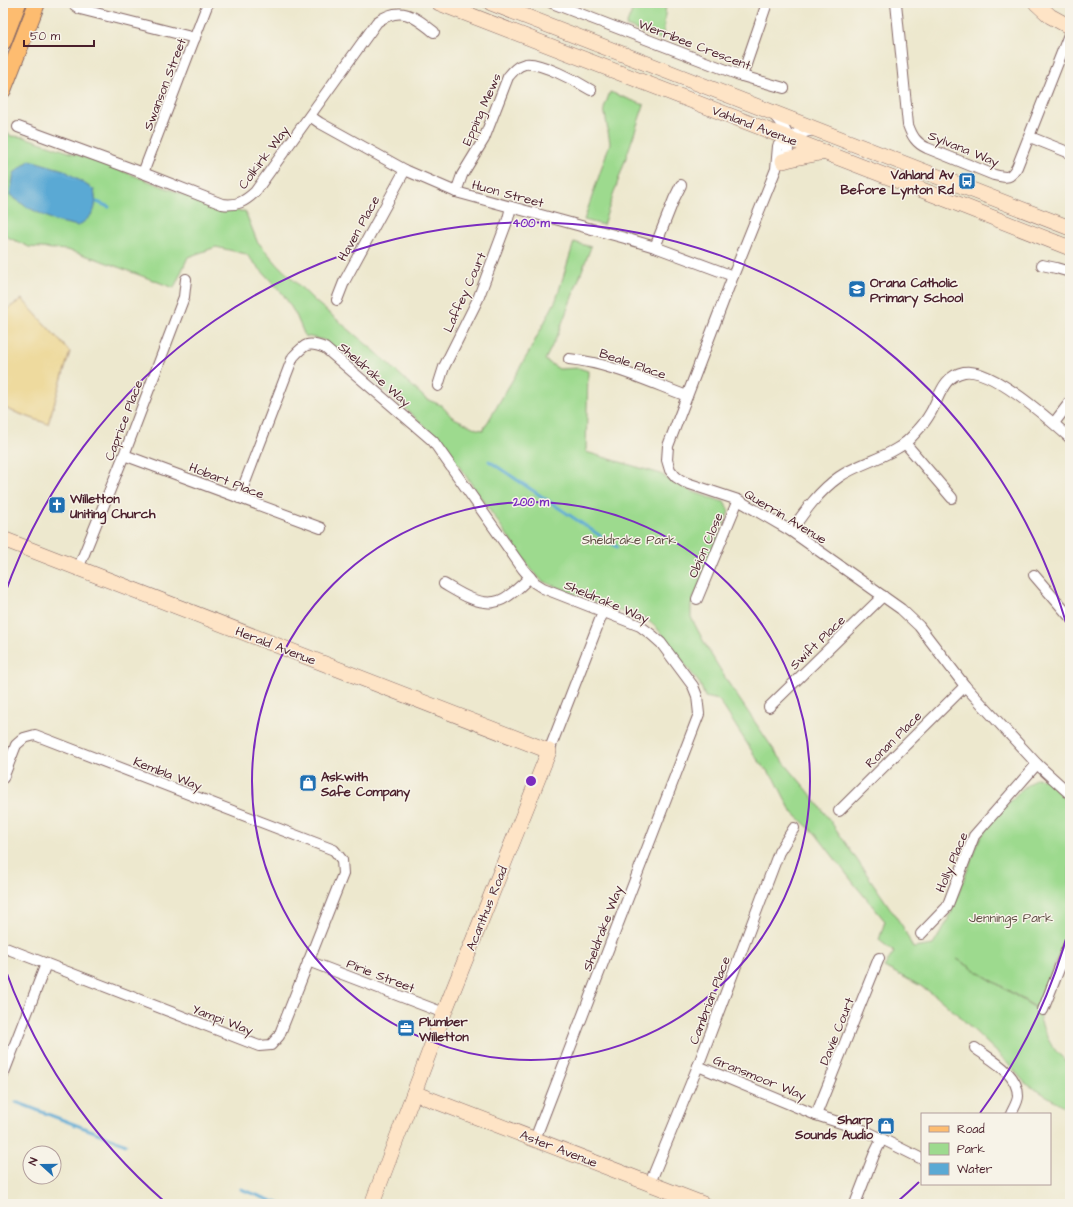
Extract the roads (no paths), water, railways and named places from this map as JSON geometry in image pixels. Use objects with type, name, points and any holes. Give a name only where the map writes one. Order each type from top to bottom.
[{"type":"main road","points":[[3,42],[18,3]]},
{"type":"main road","points":[[3,90],[37,3]]},
{"type":"street","points":[[72,3],[80,9],[195,38]]},
{"type":"street","name":"Swanson Street","points":[[143,173],[208,3]]},
{"type":"street","name":"Vahland Avenue","points":[[439,3],[1070,248]]},
{"type":"street","name":"Vahland Avenue","points":[[491,3],[1070,228]]},
{"type":"street","name":"Werribee Crescent","points":[[552,3],[742,76],[784,88]]},
{"type":"street","points":[[742,76],[767,3]]},
{"type":"street","name":"Sylvana Way","points":[[896,3],[908,125],[916,140],[920,145],[1004,178],[1014,173],[1030,137],[1070,32]]},
{"type":"street","points":[[1036,3],[1050,16],[1070,27]]},
{"type":"street","name":"Colkirk Way","points":[[18,127],[222,204],[232,206],[245,201],[255,192],[377,22],[386,15],[393,13],[404,14],[418,20],[434,32]]},
{"type":"street","name":"Epping Mews","points":[[456,192],[462,175],[484,139],[508,77],[515,68],[525,64],[533,64],[573,80],[591,90]]},
{"type":"street","points":[[771,112],[783,127],[788,138],[796,134],[815,129]]},
{"type":"street","name":"Huon Street","points":[[310,116],[404,170],[456,192],[626,238],[655,247],[733,276]]},
{"type":"street","points":[[1030,137],[1070,152]]},
{"type":"street","name":"Querrin Avenue","points":[[788,138],[778,146],[779,165],[733,276],[668,446],[667,460],[670,470],[676,477],[684,482],[738,500],[791,531],[901,609],[919,626],[965,686],[1037,764],[1070,794]]},
{"type":"street","points":[[779,165],[795,157],[824,152]]},
{"type":"street","name":"Haven Place","points":[[338,300],[344,282],[404,170]]},
{"type":"street","points":[[655,247],[681,185]]},
{"type":"street","name":"Laffey Court","points":[[438,386],[444,367],[478,299],[506,225],[511,207]]},
{"type":"street","points":[[1042,265],[1070,272]]},
{"type":"street","name":"Caprice Place","points":[[78,569],[124,455],[184,297],[186,280]]},
{"type":"street","name":"Sheldrake Way","points":[[239,498],[293,357],[303,345],[314,344],[325,348],[433,441],[530,577],[543,588],[640,626],[661,643],[692,686],[697,696],[699,714],[535,1139]]},
{"type":"street","name":"Beale Place","points":[[569,359],[584,360],[629,374],[687,396]]},
{"type":"street","points":[[791,531],[811,503],[839,477],[896,450],[905,443],[918,430],[931,412],[946,382],[954,376],[964,372],[976,372],[988,376],[1001,384],[1054,423],[1070,438]]},
{"type":"street","points":[[1054,423],[1070,402]]},
{"type":"street","points":[[905,443],[952,498]]},
{"type":"street","name":"Hobart Place","points":[[124,455],[321,528]]},
{"type":"street","name":"Obion Close","points":[[697,599],[738,500]]},
{"type":"street","name":"Herald Avenue","points":[[3,539],[549,751]]},
{"type":"street","points":[[1034,574],[1070,617]]},
{"type":"street","points":[[444,584],[458,593],[480,601],[495,602],[507,597],[530,577]]},
{"type":"street","name":"Swift Place","points":[[769,707],[883,596]]},
{"type":"street","name":"Acanthus Road","points":[[372,1204],[444,1013],[603,612]]},
{"type":"street","name":"Ronan Place","points":[[839,811],[965,686]]},
{"type":"street","name":"Kembla Way","points":[[3,778],[16,745],[24,738],[35,735],[334,850],[342,860]]},
{"type":"street","name":"Holly Place","points":[[921,934],[946,907],[974,836],[1037,764]]},
{"type":"street","name":"Cambrian Place","points":[[650,1183],[698,1066],[779,852],[794,828]]},
{"type":"street","name":"Yampi Way","points":[[3,947],[259,1046],[271,1044],[279,1036],[343,874],[342,860]]},
{"type":"street","points":[[1043,1010],[1070,942]]},
{"type":"street","name":"Davie Court","points":[[816,1115],[879,958]]},
{"type":"street","name":"Pirie Street","points":[[308,960],[444,1013]]},
{"type":"street","points":[[3,1075],[46,964]]},
{"type":"street","points":[[975,1048],[1008,1072],[1015,1083],[1018,1097],[1011,1113]]},
{"type":"street","name":"Gransmoor Way","points":[[698,1066],[816,1115],[866,1131],[921,1158]]},
{"type":"street","name":"Aster Avenue","points":[[414,1092],[703,1204]]},
{"type":"street","points":[[855,1204],[874,1155],[882,1139]]},
{"type":"water","points":[[30,160],[64,170],[94,190],[95,207],[88,219],[78,226],[55,221],[25,206],[10,195],[14,173]]},
{"type":"waterway","points":[[97,202],[109,207]]},
{"type":"waterway","points":[[489,461],[617,547]]},
{"type":"waterway","points":[[16,1102],[126,1144]]},
{"type":"waterway","points":[[241,1189],[280,1204]]},
{"type":"place","name":"Vahland Av Before Lynton Rd","points":[[967,181]]},
{"type":"place","name":"Orana Catholic Primary School","points":[[857,289]]},
{"type":"place","name":"Willetton Uniting Church","points":[[57,505]]},
{"type":"place","name":"Askwith Safe Company","points":[[308,783]]},
{"type":"place","name":"Plumber Willetton","points":[[406,1028]]},
{"type":"place","name":"Sharp Sounds Audio","points":[[886,1126]]},
{"type":"park label","name":"Sheldrake Park","points":[[629,539]]},
{"type":"park label","name":"Jennings Park","points":[[1011,917]]}]
